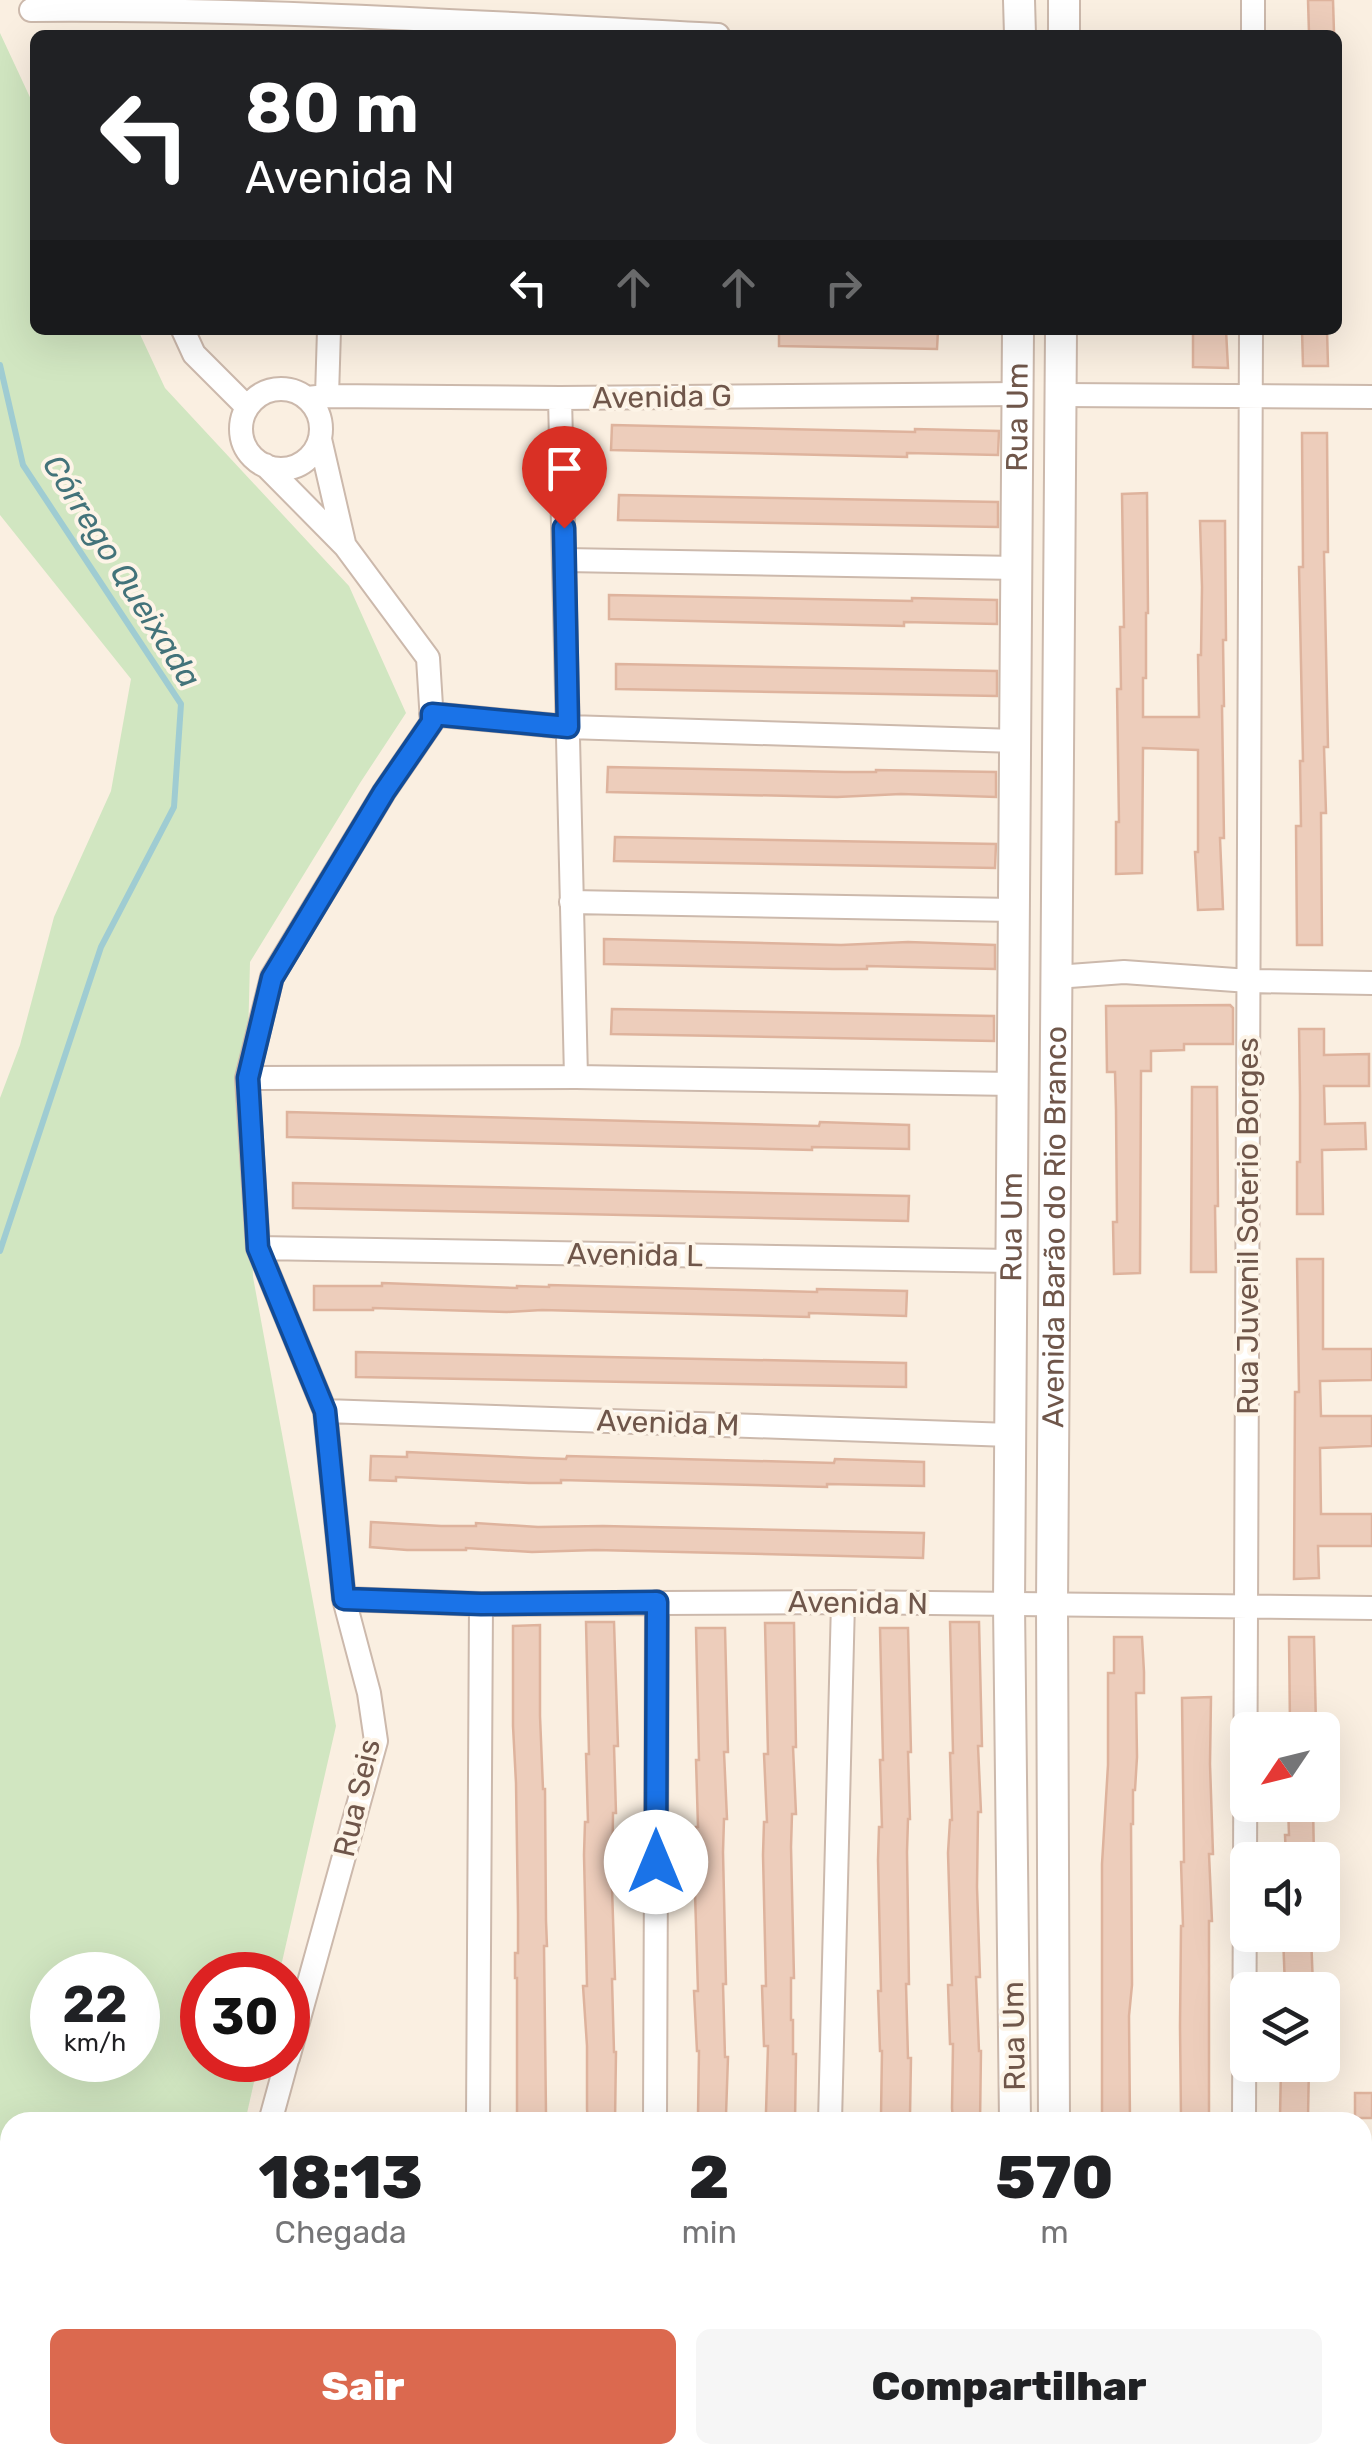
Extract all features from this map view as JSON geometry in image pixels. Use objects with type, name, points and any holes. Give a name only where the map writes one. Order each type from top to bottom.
[{"type":"street","points":[[1020,0],[1020,30]]},
{"type":"street","points":[[1064,0],[1064,30]]},
{"type":"street","points":[[1252,30],[1253,0]]},
{"type":"street","points":[[41,30],[29,5],[137,5],[610,30]]},
{"type":"street","points":[[185,335],[194,354],[247,407]]},
{"type":"street","points":[[328,335],[317,397],[320,439],[345,546]]},
{"type":"street","name":"Rua Um","points":[[1015,2112],[1009,1605],[1018,335]]},
{"type":"street","name":"Avenida Barão do Rio Branco","points":[[1054,2112],[1052,1605],[1060,335]]},
{"type":"street","name":"Rua Juvenil Soterio Borges","points":[[1244,2112],[1251,335]]},
{"type":"street","points":[[317,397],[286,388],[255,398],[242,418],[243,440],[256,459],[345,546],[428,658],[432,714],[568,727],[1016,741]]},
{"type":"street","name":"Avenida G","points":[[317,397],[1018,394]]},
{"type":"street","points":[[1060,395],[1372,398]]},
{"type":"street","points":[[560,398],[576,1078]]},
{"type":"street","points":[[265,465],[299,465],[308,459],[320,439]]},
{"type":"street","points":[[565,560],[1017,568]]},
{"type":"street","name":"Rua Seis","points":[[310,1977],[376,1741],[370,1693],[344,1599],[325,1411],[258,1248],[248,1078],[272,978],[384,792],[432,722],[432,714]]},
{"type":"street","points":[[571,902],[1014,910]]},
{"type":"street","points":[[1056,977],[1124,972],[1248,981],[1372,983]]},
{"type":"street","points":[[248,1078],[1013,1084]]},
{"type":"street","name":"Avenida L","points":[[258,1248],[1011,1261]]},
{"type":"street","name":"Avenida M","points":[[325,1411],[1010,1435]]},
{"type":"street","name":"Avenida N","points":[[344,1599],[481,1604],[843,1602],[1372,1608]]},
{"type":"street","points":[[655,2112],[657,1602]]},
{"type":"street","points":[[830,2112],[843,1602]]},
{"type":"street","points":[[478,2112],[481,1604]]},
{"type":"street","name":"Rua Seis","points":[[273,2112],[281,2082]]},
{"type":"green space","points":[[0,33],[30,97],[30,335],[140,335],[165,388],[349,586],[406,713],[250,962],[247,1078],[253,1277],[336,1726],[284,1952],[180,1952],[180,2082],[254,2082],[247,2112],[0,2112],[0,1098],[20,1045],[54,917],[111,791],[131,679],[0,515]]},
{"type":"building","points":[[1308,0],[1333,0],[1334,30],[1309,30]]},
{"type":"building","points":[[779,335],[938,335],[937,349],[779,346]]},
{"type":"building","points":[[1193,335],[1226,335],[1228,368],[1193,367]]},
{"type":"building","points":[[1302,335],[1327,335],[1328,366],[1303,366]]},
{"type":"building","points":[[612,425],[999,431],[998,455],[907,453],[907,457],[611,450]]},
{"type":"building","points":[[1302,433],[1327,433],[1328,552],[1324,552],[1328,747],[1324,747],[1326,813],[1321,813],[1322,945],[1297,945],[1296,826],[1301,826],[1303,761],[1299,567],[1303,567]]},
{"type":"building","points":[[1147,493],[1148,613],[1143,717],[1199,717],[1200,521],[1225,521],[1224,838],[1220,838],[1223,909],[1198,910],[1198,750],[1143,748],[1142,873],[1116,874],[1117,689],[1121,689],[1120,627],[1124,627],[1122,494]]},
{"type":"building","points":[[619,495],[998,502],[998,527],[618,520]]},
{"type":"building","points":[[609,595],[997,600],[997,624],[904,622],[904,626],[609,619]]},
{"type":"building","points":[[616,664],[997,671],[997,696],[616,689]]},
{"type":"building","points":[[608,767],[996,772],[996,797],[607,792]]},
{"type":"building","points":[[615,837],[996,844],[995,868],[614,861]]},
{"type":"building","points":[[604,939],[995,945],[995,969],[604,964]]},
{"type":"building","points":[[1230,1005],[1233,1044],[1184,1044],[1184,1050],[1151,1051],[1151,1071],[1141,1071],[1140,1273],[1114,1274],[1115,1072],[1107,1072],[1106,1006]]},
{"type":"building","points":[[612,1009],[994,1016],[994,1041],[611,1034]]},
{"type":"building","points":[[1299,1029],[1324,1029],[1324,1055],[1369,1054],[1369,1086],[1324,1086],[1325,1124],[1365,1123],[1366,1149],[1322,1150],[1323,1214],[1297,1214]]},
{"type":"building","points":[[1192,1087],[1217,1087],[1216,1272],[1191,1272]]},
{"type":"building","points":[[287,1112],[909,1125],[909,1149],[287,1137]]},
{"type":"building","points":[[293,1183],[909,1196],[908,1221],[293,1208]]},
{"type":"building","points":[[1297,1259],[1323,1259],[1323,1349],[1372,1349],[1372,1380],[1320,1381],[1321,1416],[1372,1416],[1372,1446],[1320,1448],[1321,1514],[1372,1514],[1372,1546],[1318,1546],[1319,1578],[1294,1579],[1295,1392],[1299,1392]]},
{"type":"building","points":[[382,1283],[907,1291],[906,1316],[314,1310],[314,1286]]},
{"type":"building","points":[[356,1352],[906,1363],[906,1387],[356,1377]]},
{"type":"building","points":[[407,1452],[566,1459],[567,1456],[924,1462],[924,1486],[561,1480],[529,1483],[396,1477],[396,1481],[370,1480],[371,1456],[407,1457]]},
{"type":"building","points":[[371,1522],[924,1533],[923,1558],[407,1550],[370,1547]]},
{"type":"building","points":[[586,1622],[614,1622],[618,1746],[614,1746],[612,1888],[615,2112],[587,2109],[583,1986],[587,1986],[584,1855],[589,1754]]},
{"type":"building","points":[[950,1622],[979,1622],[982,1746],[978,1746],[980,1977],[976,1977],[980,2112],[952,2112],[948,1853],[953,1753]]},
{"type":"building","points":[[765,1623],[794,1623],[796,1814],[792,1814],[791,1847],[791,2020],[796,2054],[795,2112],[766,2112],[768,2046],[764,2046],[762,1986],[766,1986],[764,1754],[768,1754]]},
{"type":"building","points":[[540,1625],[547,1946],[546,2112],[517,2112],[513,1626]]},
{"type":"building","points":[[696,1628],[725,1628],[726,2112],[698,2112],[694,1860],[699,1760]]},
{"type":"building","points":[[880,1628],[908,1628],[911,1752],[906,1984],[910,2112],[881,2112],[878,1860],[883,1760]]},
{"type":"building","points":[[1114,1637],[1142,1637],[1144,1693],[1136,1693],[1137,1757],[1131,1824],[1130,2112],[1102,2112],[1102,1864],[1108,1673],[1114,1673]]},
{"type":"building","points":[[1289,1637],[1314,1637],[1316,1712],[1290,1712]]},
{"type":"building","points":[[1211,1697],[1209,2112],[1181,2112],[1182,1698]]},
{"type":"building","points":[[1289,1822],[1313,1822],[1314,1842],[1285,1842],[1285,1835],[1289,1835]]},
{"type":"building","points":[[1284,1952],[1312,1952],[1312,1972],[1284,1972]]},
{"type":"building","points":[[1281,2082],[1309,2082],[1308,2112],[1280,2112]]},
{"type":"building","points":[[1355,2093],[1372,2093],[1372,2112],[1355,2112]]},
{"type":"waterway","name":"Córrego Queixada","points":[[0,365],[23,465],[181,704],[174,807],[101,947],[0,1251]]},
{"type":"route","points":[[564,528],[568,727],[432,714],[432,722],[384,792],[272,978],[248,1078],[258,1248],[325,1411],[344,1599],[481,1604],[657,1602],[656,1862]]}]
